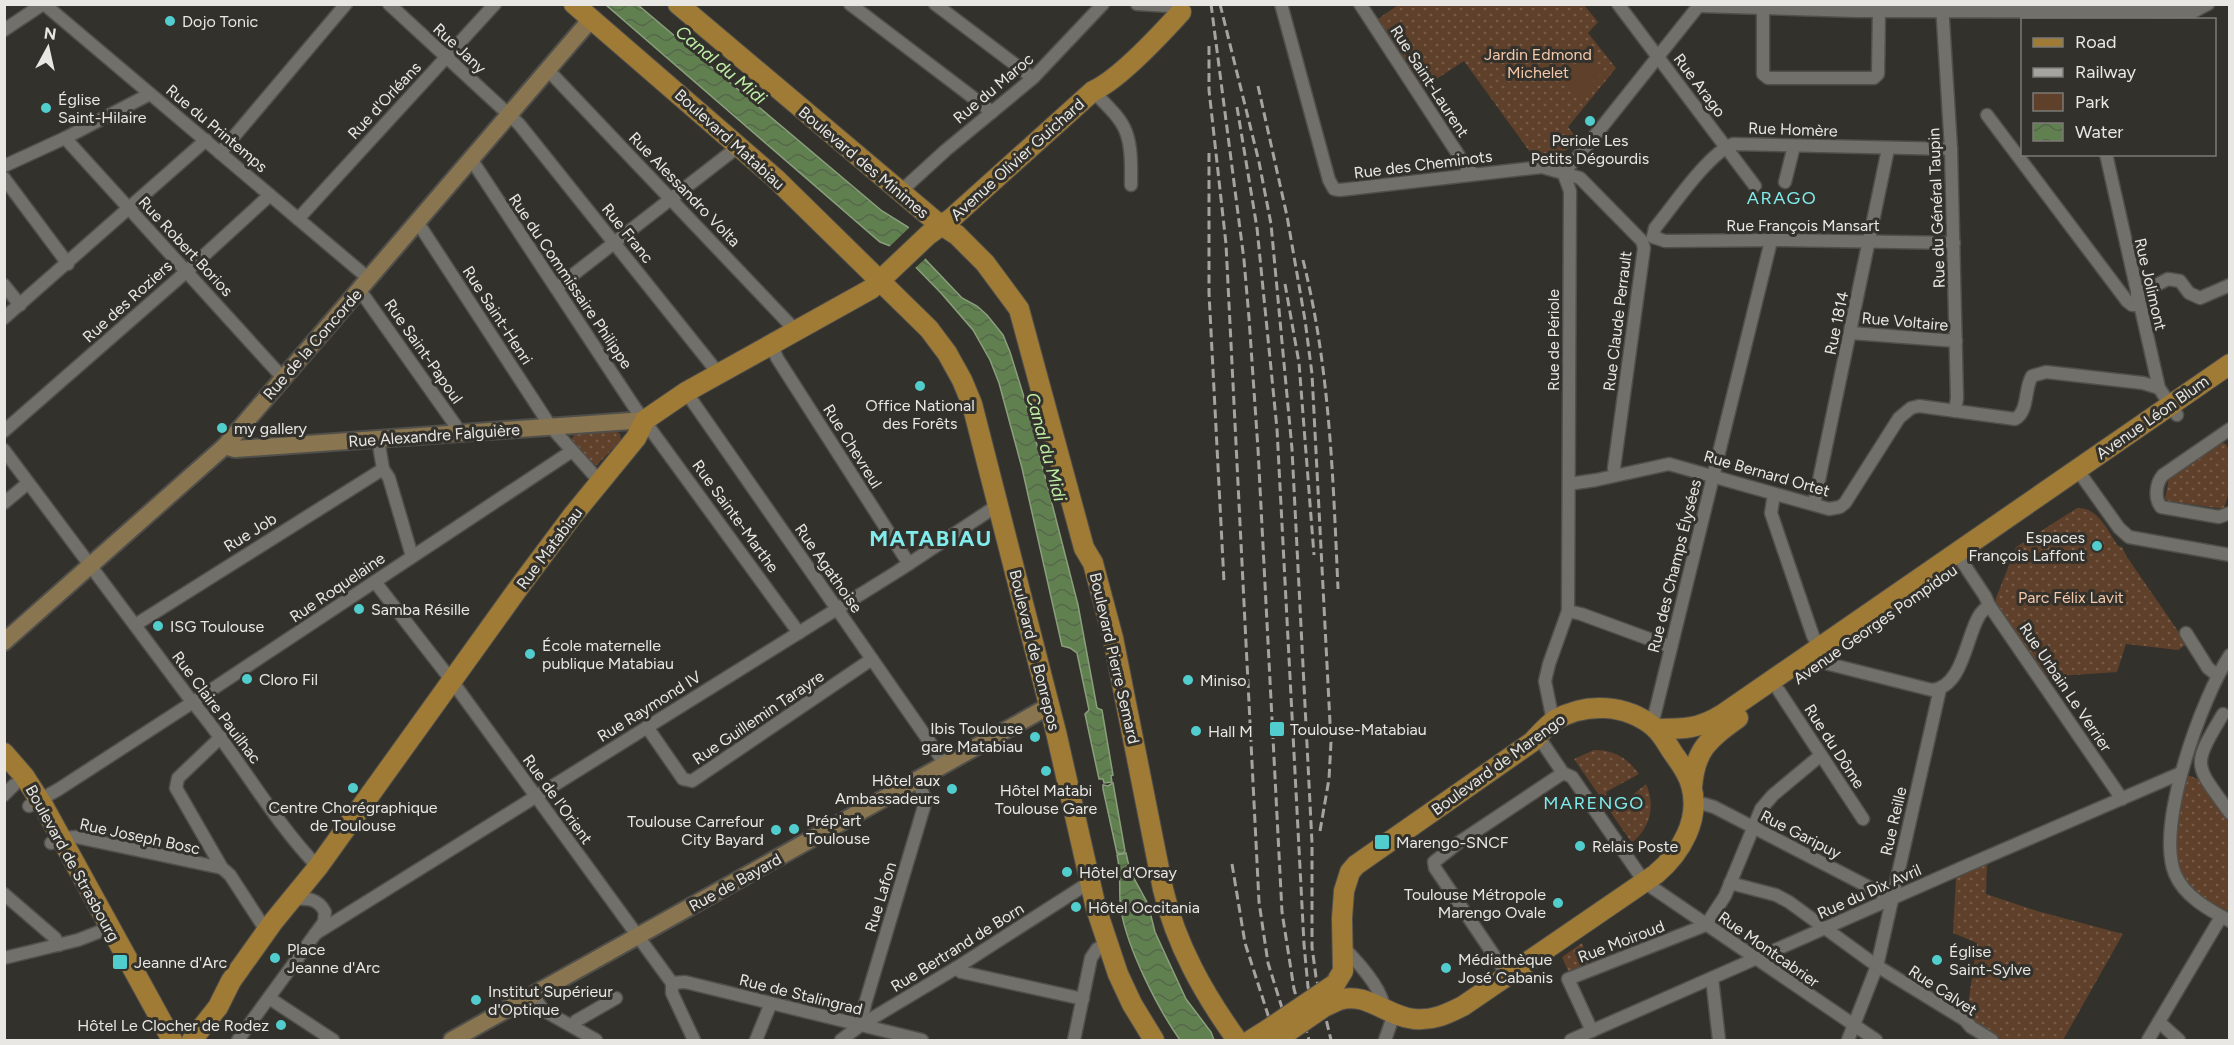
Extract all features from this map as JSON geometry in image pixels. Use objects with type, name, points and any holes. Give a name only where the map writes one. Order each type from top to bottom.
[{"type":"main road","name":"Boulevard Matabiau","points":[[574,4],[739,146],[880,280]]},
{"type":"main road","name":"Boulevard des Minimes","points":[[678,4],[900,192],[934,230]]},
{"type":"main road","name":"Avenue Olivier Guichard","points":[[896,265],[934,230],[952,218],[1093,91],[1105,84],[1137,56],[1174,8]]},
{"type":"main road","name":"Boulevard Pierre Semard","points":[[934,230],[957,235],[985,263],[1019,309],[1084,548],[1093,563],[1113,638],[1172,924],[1212,1005],[1237,1041]]},
{"type":"main road","name":"Rue Matabiau","points":[[293,899],[537,563],[636,438],[645,420],[686,392],[871,289],[896,265]]},
{"type":"main road","name":"Boulevard de Bonrepos","points":[[880,280],[929,329],[947,353],[972,404],[1107,944],[1132,1004],[1154,1041]]},
{"type":"main road","name":"Avenue Léon Blum","points":[[2080,474],[2169,403],[2228,371]]},
{"type":"main road","name":"Avenue Georges Pompidou","points":[[1654,727],[1691,728],[1709,723],[1963,563],[2080,474]]},
{"type":"main road","name":"Avenue Georges Pompidou","points":[[1692,796],[1696,760],[1708,740],[1779,691],[1820,655],[2080,474]]},
{"type":"main road","name":"Boulevard de Marengo","points":[[1337,992],[1343,971],[1344,891],[1350,872],[1356,865],[1538,736],[1553,721],[1570,713],[1600,707],[1626,712],[1654,727],[1687,774],[1692,796]]},
{"type":"main road","name":"Boulevard de Strasbourg","points":[[4,753],[24,776],[34,803],[105,930],[161,1041]]},
{"type":"main road","name":"Boulevard de Strasbourg","points":[[8,786],[34,803]]},
{"type":"main road","points":[[1265,1037],[1324,1007],[1337,992],[1414,1019],[1443,1016],[1463,1006],[1669,863],[1677,853],[1689,829],[1692,796]]},
{"type":"main road","points":[[192,1041],[218,1007],[231,981],[293,899]]},
{"type":"main road","name":"Boulevard de Strasbourg","points":[[105,930],[172,1041]]},
{"type":"street","points":[[4,30],[43,4]]},
{"type":"street","name":"Rue du Printemps","points":[[43,4],[298,219],[364,284]]},
{"type":"street","points":[[220,153],[346,4]]},
{"type":"street","name":"Rue Jany","points":[[389,4],[509,115]]},
{"type":"street","name":"Rue d'Orléans","points":[[298,219],[495,4]]},
{"type":"street","points":[[850,4],[992,112]]},
{"type":"street","points":[[935,4],[1034,78]]},
{"type":"street","name":"Rue du Maroc","points":[[900,192],[946,150],[1034,78],[1103,4]]},
{"type":"street","points":[[1137,4],[1174,8]]},
{"type":"street","name":"Rue des Cheminots","points":[[1281,4],[1329,180],[1334,189],[1542,167],[1563,172]]},
{"type":"street","name":"Rue Saint-Laurent","points":[[1359,4],[1467,168],[1474,174]]},
{"type":"street","name":"Rue Arago","points":[[1618,4],[1755,186]]},
{"type":"street","points":[[1563,172],[1577,158],[1699,5],[1856,8],[1879,11],[1942,7],[2193,12],[2208,4]]},
{"type":"street","points":[[1756,7],[1763,74],[1768,78],[1874,78],[1878,74],[1879,11]]},
{"type":"street","name":"Rue du Général Taupin","points":[[1942,7],[1951,149],[1957,398],[1955,411]]},
{"type":"street","name":"Rue de la Concorde","points":[[4,642],[225,446],[592,18]]},
{"type":"street","name":"Rue Alessandro Volta","points":[[548,70],[796,331]]},
{"type":"street","points":[[1093,91],[1122,123],[1129,144],[1131,185]]},
{"type":"street","points":[[4,166],[65,138],[150,94]]},
{"type":"street","name":"Rue Franc","points":[[509,115],[519,124],[719,374]]},
{"type":"street","points":[[1987,115],[2127,302],[2132,305],[2168,279],[2180,281],[2189,293],[2200,298],[2229,285]]},
{"type":"street","name":"Rue Robert Borios","points":[[65,138],[283,378]]},
{"type":"street","points":[[4,318],[206,140]]},
{"type":"street","name":"Rue Homère","points":[[1648,239],[1705,167],[1726,147],[1742,143],[1888,149],[1951,149]]},
{"type":"street","points":[[556,288],[739,146]]},
{"type":"street","points":[[1785,182],[1794,146]]},
{"type":"street","name":"Rue 1814","points":[[1814,504],[1888,149]]},
{"type":"street","name":"Rue Jolimont","points":[[2106,156],[2138,300],[2169,403]]},
{"type":"street","name":"Rue du Commissaire Philippe","points":[[471,159],[645,420]]},
{"type":"street","name":"Rue Claude Perrault","points":[[1563,172],[1580,177],[1648,239],[1644,248],[1615,474]]},
{"type":"street","name":"Rue de Périole","points":[[1553,721],[1545,681],[1568,611],[1570,191],[1563,172]]},
{"type":"street","points":[[4,178],[68,264]]},
{"type":"street","name":"Rue des Roziers","points":[[4,431],[270,195]]},
{"type":"street","name":"Rue Saint-Henri","points":[[416,224],[422,229],[551,427],[602,481]]},
{"type":"street","name":"Rue François Mansart","points":[[1648,239],[1954,243]]},
{"type":"street","name":"Rue des Champs Élysées","points":[[1654,727],[1671,647],[1771,241]]},
{"type":"street","name":"Rue Saint-Papoul","points":[[364,284],[459,434]]},
{"type":"street","points":[[4,285],[20,305]]},
{"type":"street","name":"Rue Voltaire","points":[[1851,333],[1956,341]]},
{"type":"street","name":"Rue Chevreul","points":[[772,345],[777,358],[909,564]]},
{"type":"street","name":"Rue Bernard Ortet","points":[[1569,484],[1669,464],[1829,509],[1840,507],[1845,503],[1899,418],[1911,408],[1926,406],[2015,419],[2023,411],[2028,382],[2032,376],[2046,372],[2143,383],[2169,403]]},
{"type":"street","name":"Rue Agathoise","points":[[686,392],[945,764]]},
{"type":"street","name":"Rue Alexandre Falguière","points":[[225,446],[235,449],[645,420]]},
{"type":"street","name":"Rue Sainte-Marthe","points":[[645,420],[799,633]]},
{"type":"street","points":[[2228,433],[2163,475],[2159,480],[2156,498],[2161,507],[2219,517],[2229,513]]},
{"type":"street","points":[[378,439],[383,469],[389,478],[412,556]]},
{"type":"street","name":"Rue Claire Pauilhac","points":[[4,450],[318,867]]},
{"type":"street","name":"Rue Roquelaine","points":[[34,803],[193,702],[572,451]]},
{"type":"street","name":"Rue Job","points":[[135,625],[383,469]]},
{"type":"street","points":[[2080,474],[2119,528],[2129,537],[2229,555]]},
{"type":"street","points":[[4,503],[28,483]]},
{"type":"street","points":[[1774,494],[1771,513],[1820,655],[1932,690],[1940,689],[1954,676],[1979,616],[1989,605]]},
{"type":"street","name":"Rue Raymond IV","points":[[315,934],[909,564],[998,505]]},
{"type":"street","name":"Rue Urbain Le Verrier","points":[[1963,563],[1989,605],[2122,799]]},
{"type":"street","name":"Rue de l'Orient","points":[[375,582],[452,681],[672,983],[672,993],[694,1041]]},
{"type":"street","points":[[1568,611],[1671,647]]},
{"type":"street","points":[[2186,633],[2208,668],[2217,675]]},
{"type":"street","points":[[2148,1041],[2225,919],[2180,883],[2172,865],[2172,827],[2188,747],[2217,675],[2229,655]]},
{"type":"street","name":"Rue Guillemin Tarayre","points":[[647,727],[683,778],[692,781],[872,659]]},
{"type":"street","name":"Rue Reille","points":[[1848,1041],[1876,966],[1940,689]]},
{"type":"street","name":"Rue du Dôme","points":[[1779,691],[1863,819]]},
{"type":"street","name":"Rue de Bayard","points":[[452,1041],[471,1036],[533,995],[1049,706]]},
{"type":"street","points":[[2223,714],[2201,752],[2201,772],[2229,813]]},
{"type":"street","name":"Rue Montcabrier","points":[[1538,736],[1563,773],[1572,777],[1646,881],[1706,925],[1876,1041]]},
{"type":"street","points":[[221,737],[178,778],[175,783],[176,788],[222,868],[230,875],[267,932]]},
{"type":"street","points":[[1706,925],[1725,896],[1761,809],[1773,795],[1821,755]]},
{"type":"street","points":[[1508,976],[1435,868],[1434,862],[1458,843],[1563,773]]},
{"type":"street","name":"Rue du Dix Avril","points":[[1571,1041],[1755,958],[2181,773]]},
{"type":"street","name":"Rue Lafon","points":[[861,1025],[865,1004],[926,800],[917,781]]},
{"type":"street","name":"Rue Garipuy","points":[[1692,796],[1892,899]]},
{"type":"street","name":"Rue Joseph Bosc","points":[[57,841],[76,837],[222,868]]},
{"type":"street","name":"Rue Bertrand de Born","points":[[842,1041],[861,1025],[956,968],[1090,882]]},
{"type":"street","name":"Rue Calvet","points":[[1730,883],[1776,896],[1876,966],[1965,1020],[1971,1028],[1992,1041]]},
{"type":"street","points":[[4,894],[55,938],[59,945]]},
{"type":"street","points":[[238,1041],[326,916],[323,907],[308,898],[293,899]]},
{"type":"street","name":"Rue Moiroud","points":[[1592,1031],[1568,979],[1706,925]]},
{"type":"street","points":[[4,958],[59,945],[105,930]]},
{"type":"street","points":[[1074,1041],[1093,953],[1107,944]]},
{"type":"street","points":[[1342,946],[1357,960],[1389,1012],[1385,1041]]},
{"type":"street","points":[[956,968],[962,972],[1083,999]]},
{"type":"street","points":[[1712,978],[1719,1041]]},
{"type":"street","name":"Rue de Stalingrad","points":[[672,983],[684,982],[922,1041]]},
{"type":"street","points":[[533,995],[543,1010],[596,1041]]},
{"type":"street","points":[[268,998],[333,1041]]},
{"type":"street","points":[[572,1026],[576,1021],[616,998]]},
{"type":"street","points":[[756,1041],[771,1004]]},
{"type":"street","points":[[2159,1022],[2179,1041]]},
{"type":"green space","name":"Jardin Edmond Michelet","points":[[1398,5],[1584,5],[1598,22],[1588,33],[1616,68],[1568,127],[1580,142],[1559,154],[1535,159],[1464,61],[1423,88],[1378,19]]},
{"type":"green space","points":[[1585,54],[1604,71],[1581,95],[1562,78]]},
{"type":"green space","points":[[616,431],[620,434],[621,440],[597,465],[592,464],[571,441],[575,433]]},
{"type":"green space","points":[[2220,442],[2226,444],[2231,467],[2228,495],[2223,509],[2165,499],[2169,477]]},
{"type":"green space","name":"Parc Félix Lavit","points":[[2077,508],[2091,511],[2102,521],[2187,644],[2178,650],[2126,644],[2117,672],[2044,677],[1995,607],[1996,598],[2016,547]]},
{"type":"green space","points":[[1594,750],[1620,756],[1639,774],[1606,792],[1607,795],[1601,798],[1574,759]]},
{"type":"green space","points":[[2184,774],[2201,780],[2229,821],[2229,918],[2197,896],[2181,877],[2177,864],[2176,833]]},
{"type":"green space","points":[[1646,784],[1651,808],[1647,824],[1632,843],[1609,810],[1615,806],[1617,808]]},
{"type":"green space","points":[[1987,864],[1986,894],[2037,911],[2123,934],[2063,1040],[1997,1040],[1971,1023],[1967,1012],[1977,943],[1953,933],[1956,878]]},
{"type":"green space","points":[[1582,943],[1591,965],[1569,973],[1562,957]]},
{"type":"water","points":[[606,5],[638,5],[882,211],[908,227],[925,259],[962,298],[977,306],[987,315],[1003,335],[1028,410],[1078,605],[1097,708],[1102,710],[1113,775],[1111,776],[1112,782],[1104,783],[1103,779],[1099,779],[1085,714],[1089,710],[1077,653],[1062,646],[1022,468],[999,383],[990,360],[973,330],[898,249],[880,242]]},
{"type":"water","points":[[1113,783],[1125,851],[1122,854],[1117,853],[1103,789],[1103,785],[1108,786]]},
{"type":"water","points":[[1126,853],[1130,871],[1148,904],[1155,932],[1186,999],[1211,1032],[1214,1040],[1180,1040],[1144,978],[1124,925],[1121,910],[1117,855]]},
{"type":"pier","points":[[911,226],[927,257],[914,269],[897,251],[887,249]]},
{"type":"railway","points":[[1211,4],[1244,260],[1249,318],[1282,912],[1294,989],[1309,1040]]},
{"type":"railway","points":[[1220,4],[1259,162],[1271,224],[1292,449],[1312,843],[1312,947],[1316,977],[1331,1040]]},
{"type":"railway","points":[[1209,46],[1209,90],[1226,244],[1259,902],[1268,963],[1292,1040]]},
{"type":"railway","points":[[1258,86],[1287,216],[1312,374],[1331,742],[1329,779],[1320,831]]},
{"type":"railway","points":[[1237,107],[1257,228],[1277,429],[1304,944],[1308,987],[1316,1017]]},
{"type":"railway","points":[[1209,153],[1209,293],[1224,582]]},
{"type":"railway","points":[[1303,260],[1325,382],[1338,589]]},
{"type":"railway","points":[[1285,284],[1299,363],[1314,555]]},
{"type":"railway","points":[[1232,864],[1245,943],[1276,1040]]},
{"type":"place","name":"Dojo Tonic","points":[[170,21]]},
{"type":"place","name":"Église Saint-Hilaire","points":[[46,108]]},
{"type":"place","name":"Periole Les Petits Dégourdis","points":[[1590,121]]},
{"type":"place","name":"Office National des Forêts","points":[[920,386]]},
{"type":"place","name":"my gallery","points":[[222,428]]},
{"type":"place","name":"Espaces François Laffont","points":[[2097,546]]},
{"type":"place","name":"Samba Résille","points":[[359,609]]},
{"type":"place","name":"ISG Toulouse","points":[[158,626]]},
{"type":"place","name":"École maternelle publique Matabiau","points":[[530,654]]},
{"type":"place","name":"Cloro Fil","points":[[247,679]]},
{"type":"place","name":"Miniso","points":[[1188,680]]},
{"type":"place","name":"Toulouse-Matabiau","points":[[1277,729]]},
{"type":"place","name":"Hall M","points":[[1196,731]]},
{"type":"place","name":"Ibis Toulouse gare Matabiau","points":[[1035,737]]},
{"type":"place","name":"Hôtel Matabi Toulouse Gare","points":[[1046,771]]},
{"type":"place","name":"Centre Chorégraphique de Toulouse","points":[[353,788]]},
{"type":"place","name":"Hôtel aux Ambassadeurs","points":[[952,789]]},
{"type":"place","name":"Prép'art Toulouse","points":[[794,829]]},
{"type":"place","name":"Toulouse Carrefour City Bayard","points":[[776,830]]},
{"type":"place","name":"Marengo-SNCF","points":[[1382,842]]},
{"type":"place","name":"Relais Poste","points":[[1580,846]]},
{"type":"place","name":"Hôtel d'Orsay","points":[[1067,872]]},
{"type":"place","name":"Toulouse Métropole Marengo Ovale","points":[[1558,903]]},
{"type":"place","name":"Hôtel Occitania","points":[[1076,907]]},
{"type":"place","name":"Place Jeanne d'Arc","points":[[275,958]]},
{"type":"place","name":"Église Saint-Sylve","points":[[1937,960]]},
{"type":"place","name":"Jeanne d'Arc","points":[[120,962]]},
{"type":"place","name":"Médiathèque José Cabanis","points":[[1446,968]]},
{"type":"place","name":"Institut Supérieur d'Optique","points":[[476,1000]]},
{"type":"place","name":"Hôtel Le Clocher de Rodez","points":[[281,1025]]},
{"type":"district","name":"ARAGO","points":[[1782,198]]},
{"type":"district","name":"MATABIAU","points":[[931,538]]},
{"type":"district","name":"MARENGO","points":[[1594,803]]},
{"type":"water label","name":"Canal du Midi","points":[[721,65]]},
{"type":"water label","name":"Canal du Midi","points":[[1046,447]]}]
